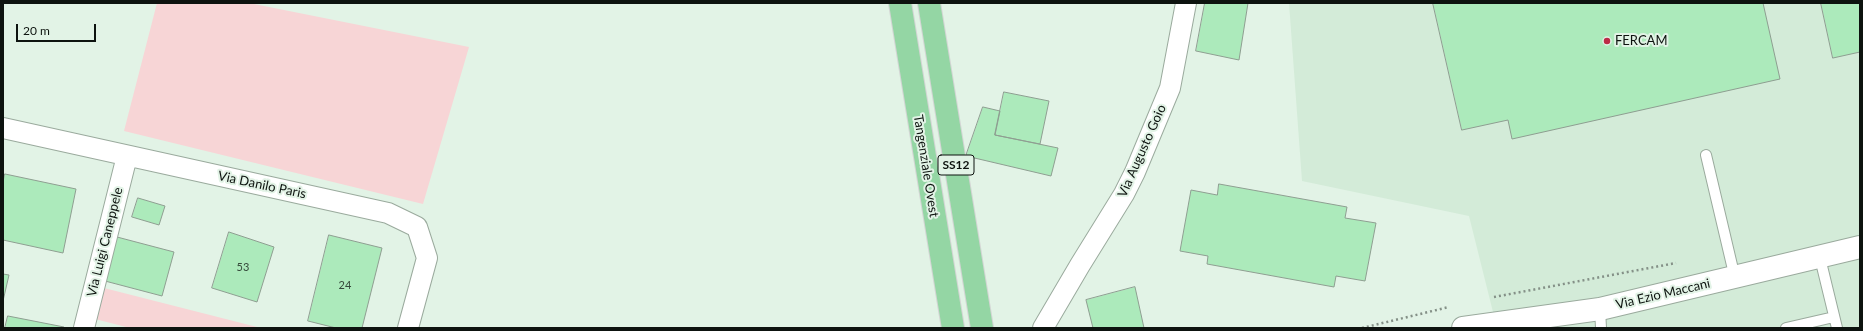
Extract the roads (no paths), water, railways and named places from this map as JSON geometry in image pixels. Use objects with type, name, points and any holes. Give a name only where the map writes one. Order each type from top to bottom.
[{"type":"highway","name":"Tangenziale Ovest","points":[[900,3],[953,328]]},
{"type":"highway","name":"SS12","points":[[929,3],[982,328]]},
{"type":"street","name":"Via Augusto Goio","points":[[1043,328],[1080,264],[1124,194],[1135,172],[1170,88],[1186,3]]},
{"type":"street","name":"Via Danilo Paris","points":[[3,128],[388,213],[417,228],[427,258],[408,328]]},
{"type":"street","name":"Via Luigi Caneppele","points":[[84,328],[127,156]]},
{"type":"street","name":"Via Ezio Maccani","points":[[1463,328],[1600,318],[1735,278],[1860,247]]},
{"type":"lane","points":[[1706,155],[1735,278]]},
{"type":"lane","points":[[1820,258],[1837,328]]},
{"type":"lane","points":[[1786,328],[1834,318]]},
{"type":"place","name":"FERCAM","points":[[1607,41]]}]
